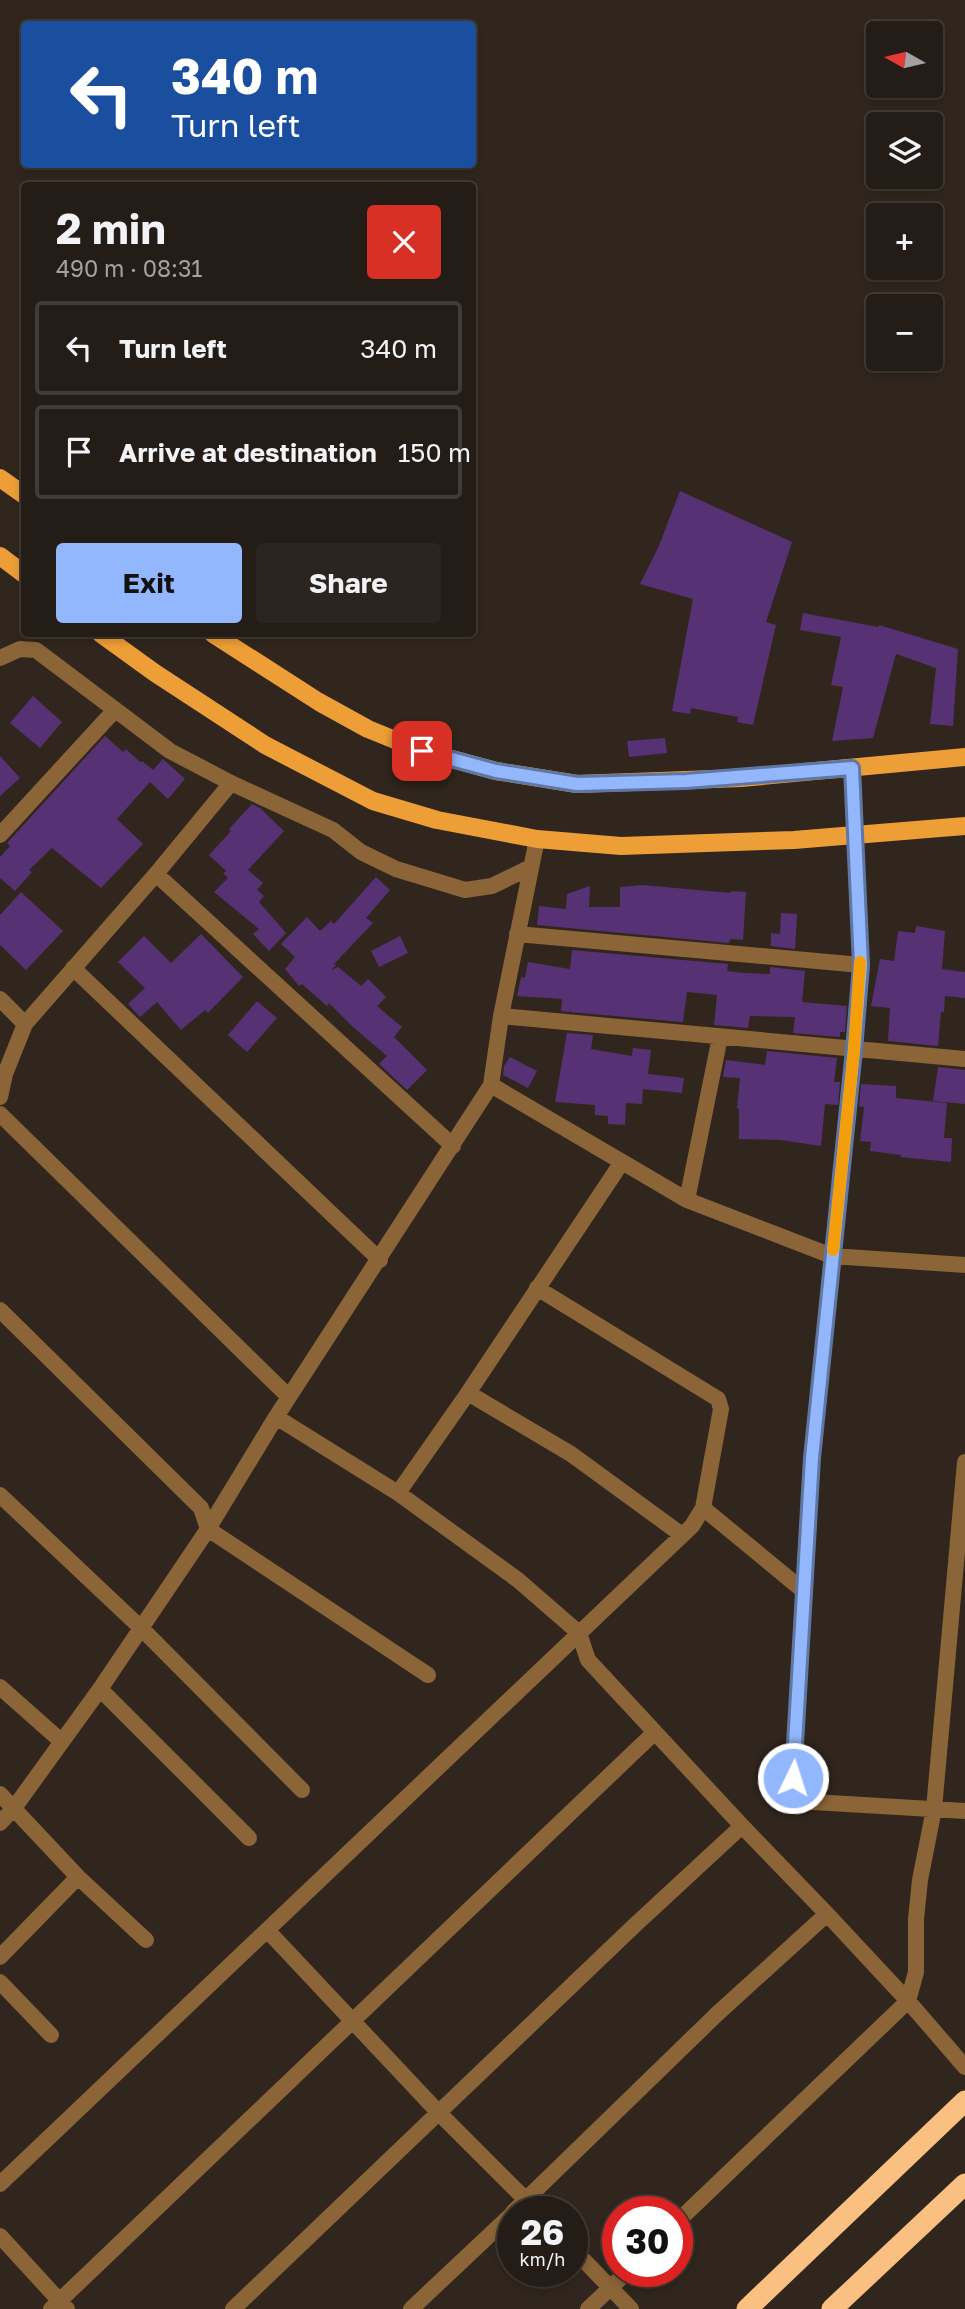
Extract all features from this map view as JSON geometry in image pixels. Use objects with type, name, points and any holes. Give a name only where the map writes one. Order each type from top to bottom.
[{"type":"highway","points":[[747,2309],[965,2101]]},
{"type":"highway","points":[[832,2309],[965,2184]]},
{"type":"main road","points":[[0,478],[21,493]]},
{"type":"main road","points":[[0,556],[21,572]]},
{"type":"main road","points":[[105,637],[265,745],[373,801],[437,820],[537,839],[621,846],[794,840],[965,826]]},
{"type":"main road","points":[[218,637],[319,702],[368,729],[422,751],[496,771],[577,784],[686,781],[965,757]]},
{"type":"street","points":[[0,658],[20,649],[36,650],[170,751],[231,783],[333,830],[361,852],[396,869],[465,890],[492,886],[531,867]]},
{"type":"street","points":[[0,835],[114,711]]},
{"type":"street","points":[[852,768],[861,965],[812,1458],[793,1778],[798,1794],[813,1802],[965,1811]]},
{"type":"street","points":[[0,1097],[5,1074],[25,1024],[156,874],[231,783]]},
{"type":"street","points":[[0,1823],[14,1808],[100,1689],[208,1529],[276,1417],[491,1085],[501,1016],[537,839]]},
{"type":"street","points":[[156,874],[453,1146]]},
{"type":"street","points":[[517,934],[861,965]]},
{"type":"street","points":[[73,968],[380,1260]]},
{"type":"street","points":[[0,999],[25,1024]]},
{"type":"street","points":[[501,1016],[965,1059]]},
{"type":"street","points":[[687,1200],[720,1037]]},
{"type":"street","points":[[491,1085],[687,1200],[832,1256],[965,1265]]},
{"type":"street","points":[[0,1114],[289,1397]]},
{"type":"street","points":[[398,1493],[622,1162]]},
{"type":"street","points":[[0,2184],[692,1526],[703,1508],[720,1409],[718,1399],[537,1289]]},
{"type":"street","points":[[0,1310],[201,1508],[208,1529],[428,1675]]},
{"type":"street","points":[[468,1393],[571,1454],[682,1535]]},
{"type":"street","points":[[276,1417],[398,1493],[518,1580],[579,1633],[587,1660],[908,2001],[965,2067]]},
{"type":"street","points":[[693,2207],[908,2001],[916,1972],[916,1919],[920,1880],[934,1810],[965,1470]]},
{"type":"street","points":[[0,1495],[141,1628],[302,1790]]},
{"type":"street","points":[[703,1508],[805,1592]]},
{"type":"street","points":[[0,1687],[61,1741]]},
{"type":"street","points":[[100,1689],[249,1838]]},
{"type":"street","points":[[0,2236],[59,2306],[655,1732]]},
{"type":"street","points":[[0,1794],[78,1877],[146,1940]]},
{"type":"street","points":[[233,2309],[742,1826]]},
{"type":"street","points":[[0,1957],[78,1877]]},
{"type":"street","points":[[530,2196],[717,2014],[827,1914]]},
{"type":"street","points":[[267,1930],[439,2113],[522,2196]]},
{"type":"street","points":[[0,1982],[51,2035]]},
{"type":"street","points":[[411,2309],[497,2227]]},
{"type":"street","points":[[588,2265],[631,2309]]},
{"type":"street","points":[[587,2309],[610,2288]]},
{"type":"building","points":[[680,491],[792,542],[766,622],[776,625],[753,725],[737,722],[738,717],[691,708],[690,714],[672,711],[693,599],[640,584],[658,548]]},
{"type":"building","points":[[803,613],[878,627],[879,625],[958,649],[953,726],[930,724],[936,668],[896,654],[873,738],[832,741],[843,687],[831,685],[841,637],[800,630]]},
{"type":"building","points":[[33,696],[62,722],[40,748],[10,723]]},
{"type":"building","points":[[105,736],[123,752],[126,749],[153,770],[163,759],[185,779],[168,799],[150,782],[117,819],[143,844],[101,888],[52,848],[29,870],[32,872],[15,891],[0,878],[0,857],[10,846],[7,843]]},
{"type":"building","points":[[665,738],[667,753],[629,757],[627,741]]},
{"type":"building","points":[[0,756],[20,778],[0,796]]},
{"type":"building","points":[[252,804],[260,808],[284,831],[248,870],[263,883],[257,890],[264,896],[259,902],[286,933],[269,951],[253,934],[259,929],[214,892],[228,878],[223,873],[226,871],[209,855]]},
{"type":"building","points":[[376,877],[390,890],[366,918],[373,923],[331,970],[338,967],[361,986],[368,979],[386,997],[377,1006],[402,1027],[394,1037],[427,1070],[407,1090],[379,1064],[387,1056],[329,1003],[327,1006],[302,984],[299,986],[285,969],[295,957],[281,944],[307,917],[320,931],[331,921],[334,924]]},
{"type":"building","points":[[642,885],[746,892],[743,940],[730,939],[729,943],[537,925],[539,906],[566,909],[567,894],[590,886],[589,907],[620,907],[620,887]]},
{"type":"building","points":[[21,892],[63,931],[26,970],[0,945],[0,915]]},
{"type":"building","points":[[781,913],[797,914],[795,949],[771,946],[771,933],[780,934]]},
{"type":"building","points":[[916,926],[945,931],[942,969],[965,972],[965,998],[945,996],[938,1046],[888,1041],[890,1008],[871,1006],[880,959],[894,961],[898,931],[915,933]]},
{"type":"building","points":[[201,934],[243,977],[208,1013],[205,1010],[181,1030],[157,1002],[140,1017],[128,1004],[145,988],[118,962],[144,936],[171,963]]},
{"type":"building","points":[[400,936],[408,953],[379,967],[371,951]]},
{"type":"building","points":[[572,950],[728,964],[727,971],[745,973],[770,974],[770,967],[805,971],[802,1002],[847,1006],[845,1032],[840,1032],[840,1037],[793,1033],[795,1017],[750,1016],[748,1028],[714,1025],[717,995],[687,992],[683,1022],[570,1012],[571,1009],[569,1012],[561,1011],[562,999],[517,996],[528,962],[570,969]]},
{"type":"building","points":[[257,1001],[277,1018],[247,1052],[228,1035]]},
{"type":"building","points":[[567,1033],[593,1035],[591,1049],[632,1056],[633,1048],[651,1050],[648,1074],[684,1078],[682,1093],[643,1089],[642,1104],[626,1103],[625,1125],[608,1124],[608,1116],[595,1115],[595,1105],[555,1102]]},
{"type":"building","points":[[767,1051],[837,1058],[834,1082],[840,1082],[838,1105],[825,1104],[821,1146],[780,1140],[739,1139],[737,1108],[740,1078],[723,1077],[726,1060],[765,1065]]},
{"type":"building","points":[[510,1057],[537,1071],[528,1088],[503,1075],[504,1066]]},
{"type":"building","points":[[938,1067],[965,1070],[965,1104],[933,1101]]},
{"type":"building","points":[[861,1084],[896,1086],[896,1098],[947,1103],[944,1138],[952,1138],[951,1162],[870,1151],[871,1142],[860,1141],[864,1107],[859,1106]]},
{"type":"slow traffic","points":[[833,1250],[854,1050],[860,962]]},
{"type":"route","points":[[422,751],[496,771],[577,784],[741,778],[852,768],[861,965],[812,1458],[793,1778]]}]
